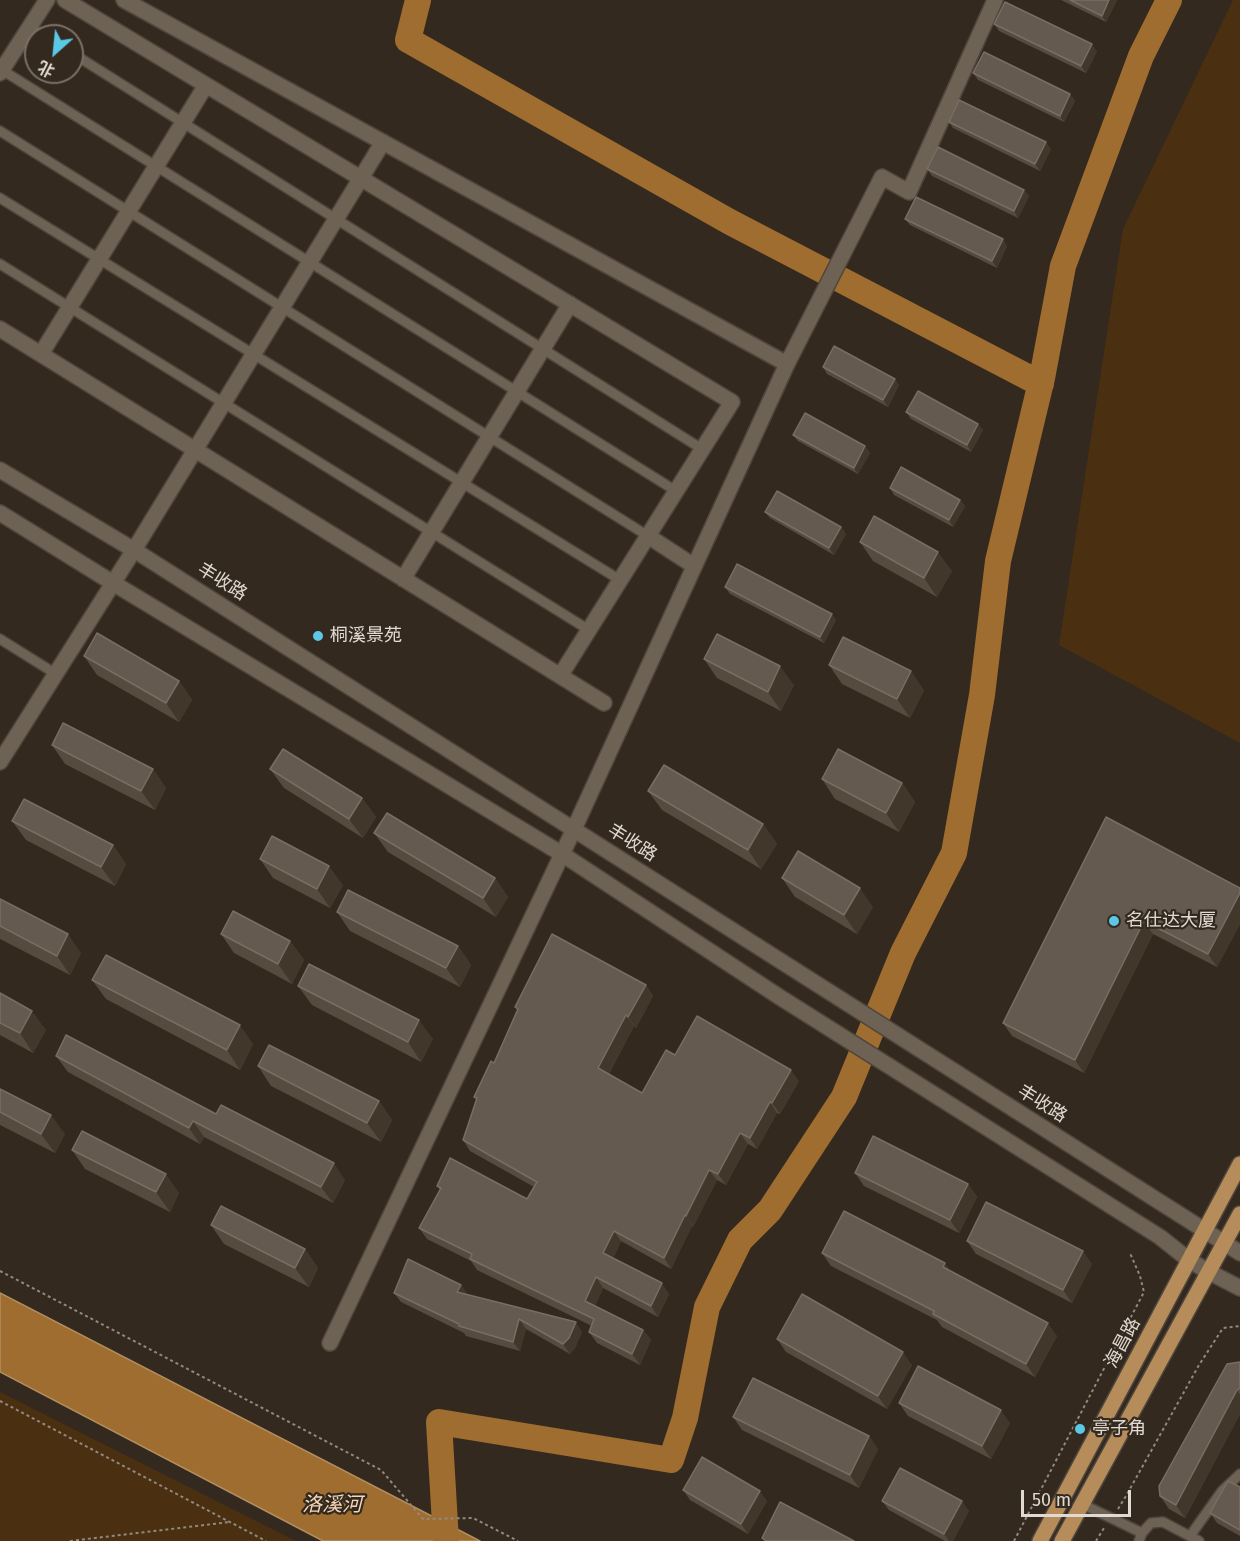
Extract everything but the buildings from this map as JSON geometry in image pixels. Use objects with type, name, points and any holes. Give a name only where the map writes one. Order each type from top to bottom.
[{"type":"main road","name":"海昌路","points":[[1040,1541],[1240,1164]]},
{"type":"main road","points":[[1062,1541],[1240,1214]]},
{"type":"street","points":[[32,24],[47,0]]},
{"type":"street","points":[[65,0],[732,402],[560,676]]},
{"type":"street","points":[[126,0],[787,364]]},
{"type":"street","points":[[330,1342],[574,829],[787,364],[882,177],[909,192],[995,0]]},
{"type":"street","points":[[1,72],[24,36]]},
{"type":"street","points":[[41,354],[206,85]]},
{"type":"street","points":[[0,762],[134,550],[383,142]]},
{"type":"street","points":[[403,579],[570,304]]},
{"type":"street","points":[[0,329],[604,703]]},
{"type":"street","name":"丰收路","points":[[0,470],[134,550],[1240,1253]]},
{"type":"street","points":[[0,513],[562,854],[788,1003],[1160,1237],[1189,1260],[1240,1288]]},
{"type":"street","points":[[648,536],[694,566]]},
{"type":"lane","points":[[84,61],[702,449]]},
{"type":"lane","points":[[1,72],[676,491]]},
{"type":"lane","points":[[0,131],[648,536]]},
{"type":"lane","points":[[0,198],[620,580]]},
{"type":"lane","points":[[0,264],[589,630]]},
{"type":"lane","points":[[0,639],[56,674]]},
{"type":"lane","points":[[1082,1504],[1111,1518],[1140,1537],[1151,1523],[1163,1522],[1195,1539],[1222,1491],[1240,1474]]},
{"type":"path","points":[[1014,1541],[1144,1292],[1130,1253]]},
{"type":"path","points":[[0,1271],[381,1470],[423,1519],[473,1518],[518,1541]]},
{"type":"path","points":[[1096,1541],[1126,1496],[1199,1365],[1223,1328],[1240,1326]]},
{"type":"path","points":[[0,1401],[266,1541]]},
{"type":"path","points":[[70,1541],[230,1522]]},
{"type":"shaded area","points":[[1233,0],[1240,0],[1240,743],[1059,645],[1123,229]]},
{"type":"shaded area","points":[[0,1392],[296,1541],[0,1541]]},
{"type":"water","name":"洛溪河","points":[[0,1293],[480,1541],[323,1541],[0,1372]]},
{"type":"waterway","points":[[418,0],[408,40],[730,222],[1041,384]]},
{"type":"waterway","points":[[446,1541],[439,1422],[671,1460],[685,1418],[707,1307],[740,1240],[770,1210],[844,1097],[903,953],[954,853],[982,695],[998,561],[1042,378],[1063,266],[1141,56],[1169,0]]},
{"type":"place","name":"桐溪景苑","points":[[318,636]]},
{"type":"place","name":"名仕达大厦","points":[[1114,921]]},
{"type":"place","name":"亭子角","points":[[1080,1429]]}]
